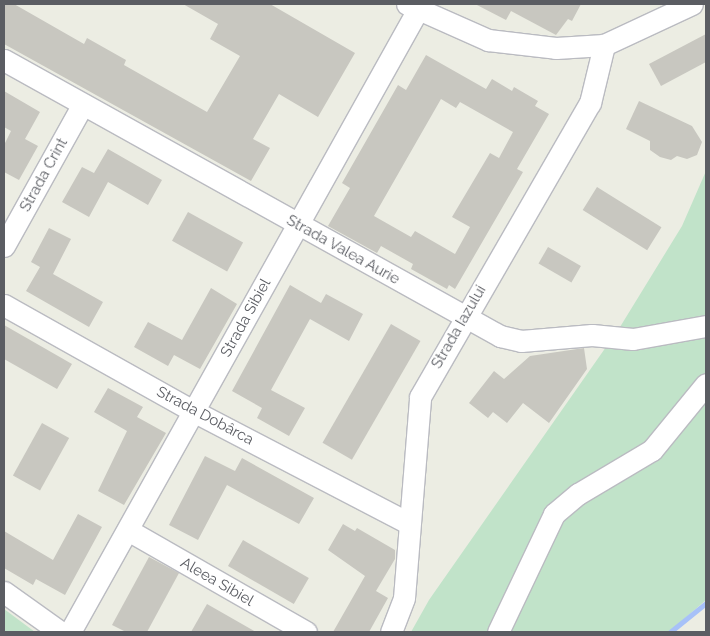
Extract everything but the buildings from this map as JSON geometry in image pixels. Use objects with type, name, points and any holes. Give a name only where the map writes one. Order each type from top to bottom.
[{"type":"street","points":[[415,6],[472,35],[499,42],[549,48],[604,45],[692,4]]},
{"type":"street","name":"Strada Sibiel","points":[[70,632],[194,412],[415,6]]},
{"type":"street","name":"Strada Iazului","points":[[391,632],[404,598],[408,523],[420,397],[590,103],[604,45]]},
{"type":"street","name":"Strada Valea Aurie","points":[[4,60],[464,318],[500,336],[520,341],[592,335],[652,338],[706,326]]},
{"type":"street","name":"Strada Crint","points":[[4,246],[84,104]]},
{"type":"street","name":"Strada Dobârca","points":[[4,305],[194,412],[408,523]]},
{"type":"street","points":[[498,632],[554,514],[578,494],[652,450],[706,384]]},
{"type":"street","name":"Aleea Sibiel","points":[[128,530],[306,632]]},
{"type":"street","points":[[4,592],[60,632]]},
{"type":"green space","points":[[706,171],[706,600],[669,632],[411,632],[429,600],[620,327],[682,226]]},
{"type":"green space","points":[[4,609],[35,632],[4,632]]},
{"type":"waterway","points":[[670,632],[706,603]]}]
